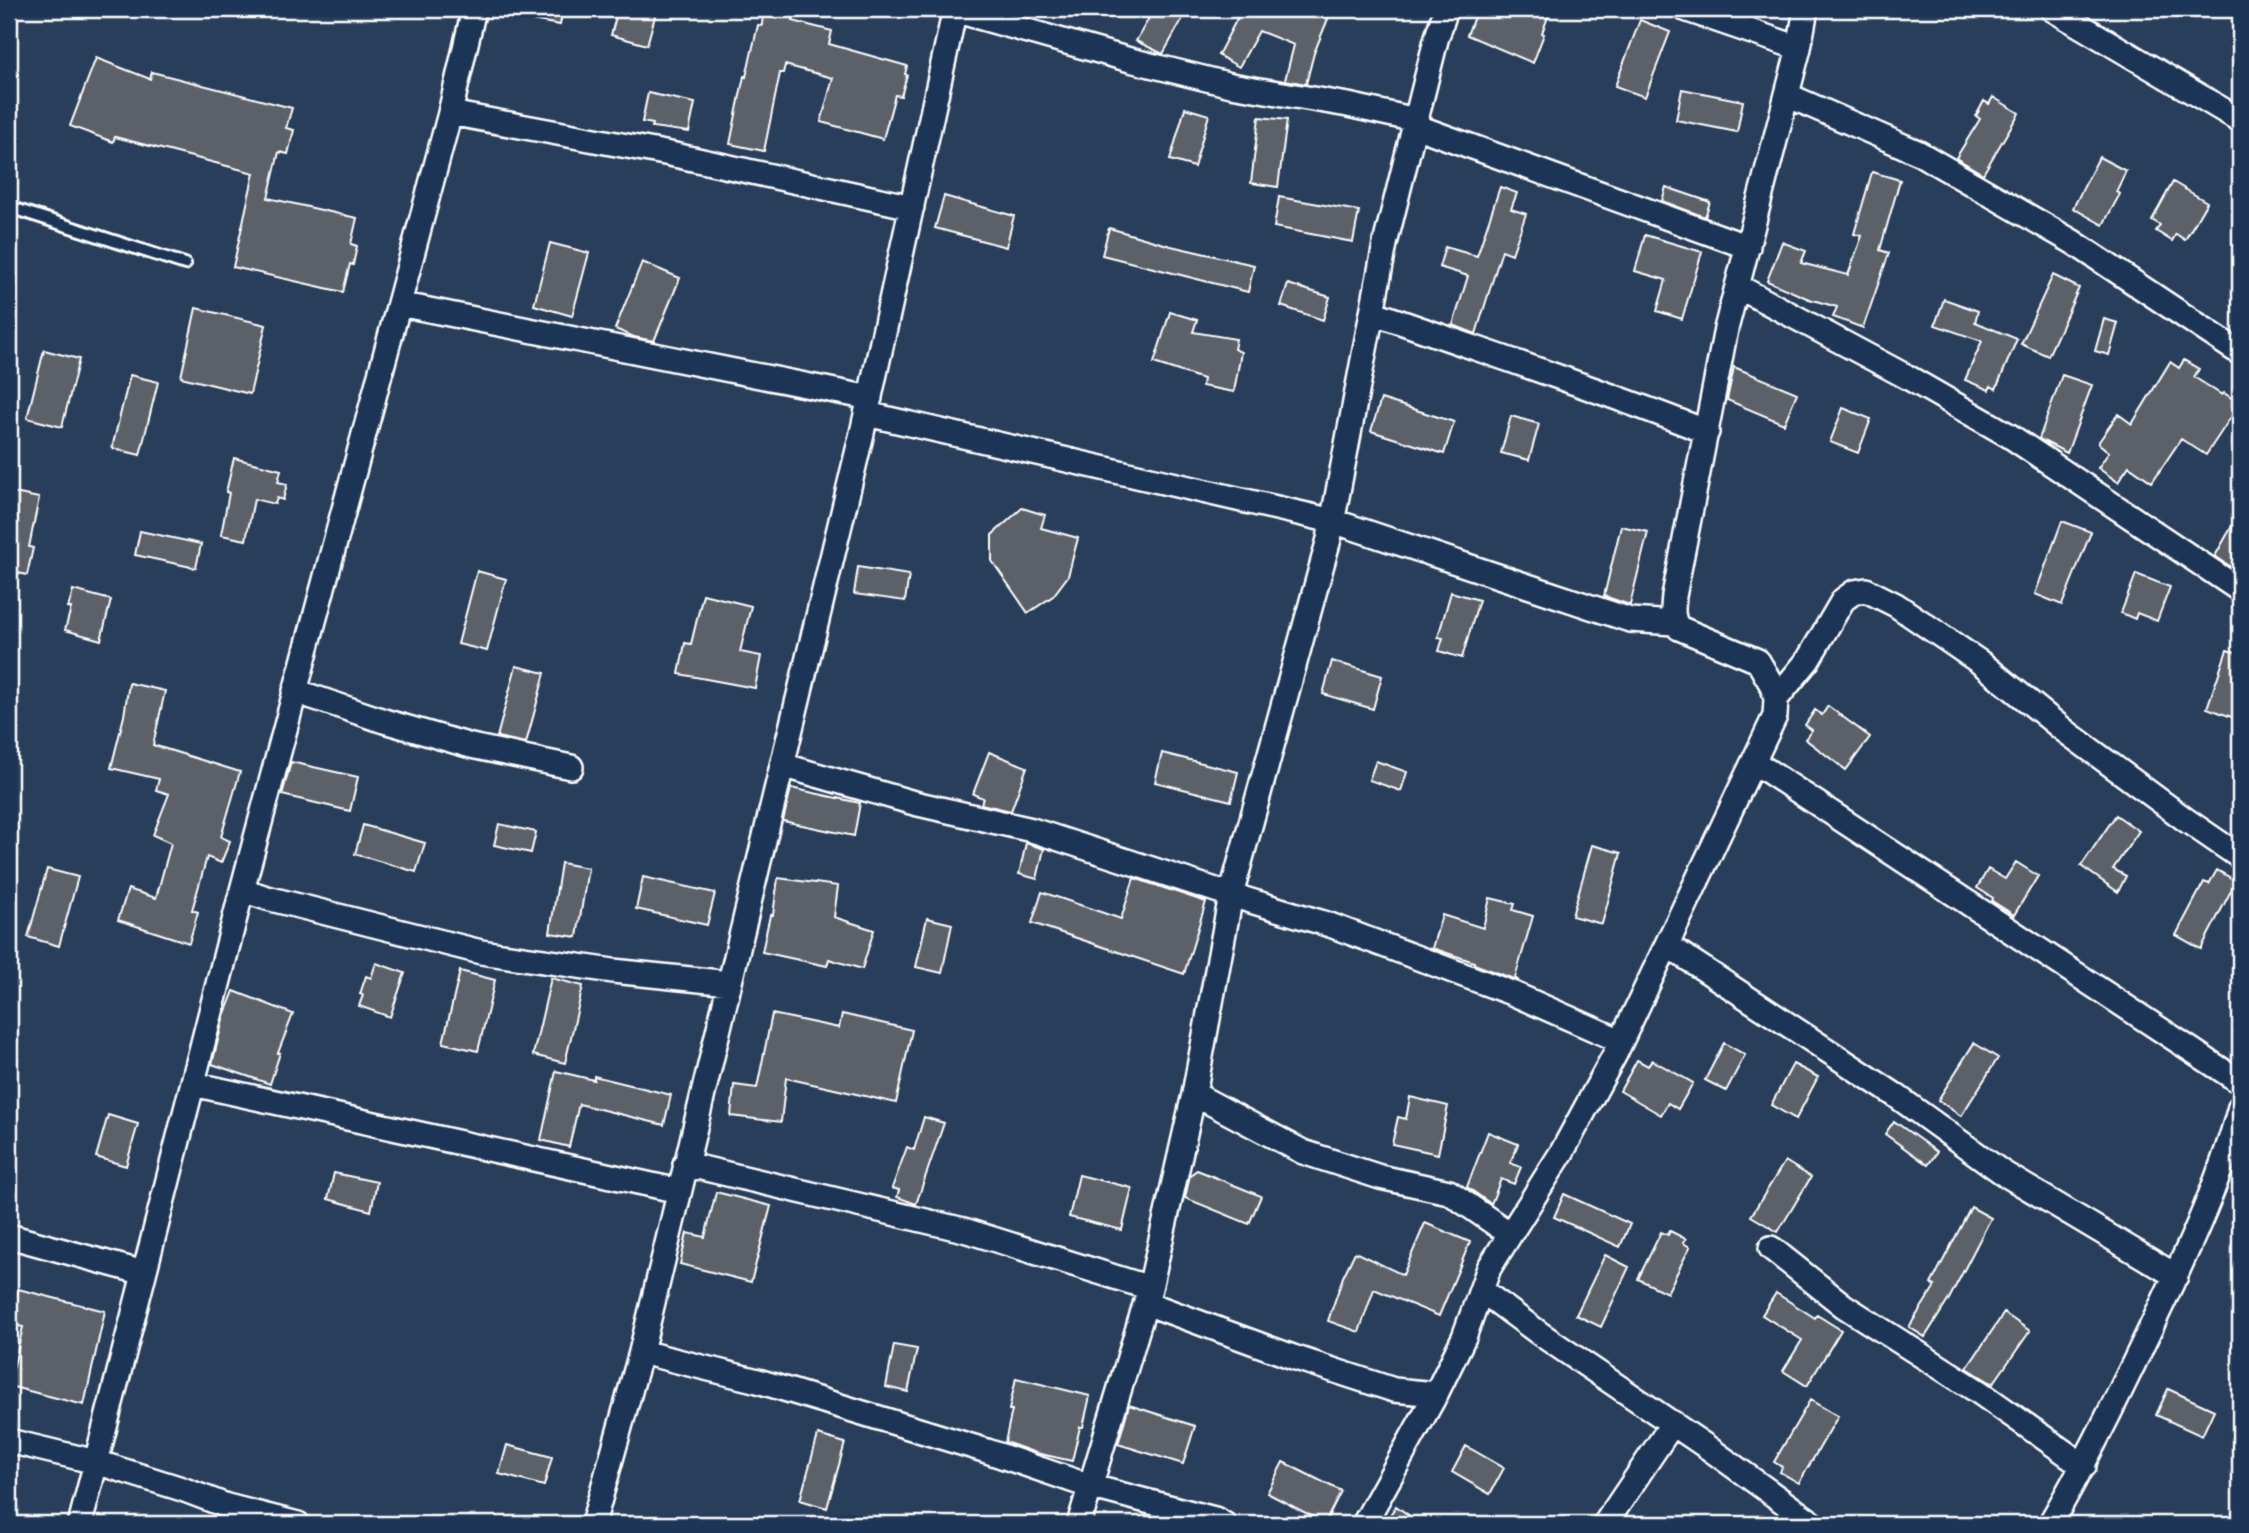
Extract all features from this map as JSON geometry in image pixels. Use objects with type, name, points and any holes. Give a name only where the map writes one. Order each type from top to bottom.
[{"type":"street","points":[[80,1524],[295,691],[450,113],[474,9]]},
{"type":"street","points":[[593,1524],[641,1352],[868,406],[953,9],[1130,60],[1231,85],[1348,105],[1415,123],[1748,247]]},
{"type":"street","points":[[1079,1524],[1148,1295],[1194,1094],[1231,895],[1333,521],[1385,244],[1446,9]]},
{"type":"street","points":[[1685,9],[1799,48]]},
{"type":"street","points":[[1364,1524],[1436,1394],[1464,1337],[1489,1268],[1562,1152],[1621,1041],[1775,716],[1776,699],[1773,687],[1758,661],[1679,628],[1674,623],[1673,613],[1674,596],[1726,329],[1799,48],[1806,9]]},
{"type":"street","points":[[2052,9],[2240,120]]},
{"type":"street","points":[[1787,95],[1917,152],[2073,242],[2240,353]]},
{"type":"street","points":[[450,113],[670,154],[912,207]]},
{"type":"street","points":[[1737,286],[1909,378],[2010,436],[2240,590]]},
{"type":"street","points":[[399,304],[868,406],[1333,521],[1630,620],[1674,623]]},
{"type":"street","points":[[1372,312],[1619,397],[1707,432]]},
{"type":"street","points":[[1776,699],[1808,660],[1843,600],[1854,592],[1866,590],[1896,605],[1981,663],[2065,732],[2240,857]]},
{"type":"street","points":[[295,691],[471,746],[572,767]]},
{"type":"street","points":[[1754,762],[2240,1082]]},
{"type":"street","points":[[782,765],[914,803],[1032,830],[1330,925],[1514,994],[1621,1041]]},
{"type":"street","points":[[243,890],[481,952],[613,971],[729,983]]},
{"type":"street","points":[[1667,945],[1895,1096],[2003,1173],[2176,1276]]},
{"type":"street","points":[[192,1084],[679,1191]]},
{"type":"street","points":[[1194,1094],[1303,1152],[1380,1177],[1449,1192],[1510,1234]]},
{"type":"street","points":[[2050,1524],[2084,1466],[2176,1276],[2229,1148],[2240,1107]]},
{"type":"street","points":[[685,1164],[964,1230],[1148,1295],[1293,1357],[1394,1390],[1436,1394]]},
{"type":"street","points":[[9,1236],[144,1273]]},
{"type":"street","points":[[1772,1248],[1844,1306],[1979,1392],[2084,1466]]},
{"type":"street","points":[[1481,1290],[1814,1524]]},
{"type":"street","points":[[641,1352],[758,1381],[987,1451],[1089,1486],[1224,1524]]},
{"type":"street","points":[[1605,1524],[1673,1423]]},
{"type":"street","points":[[9,1441],[96,1462],[227,1506],[298,1524]]},
{"type":"lane","points":[[9,207],[185,264]]},
{"type":"building","points":[[514,9],[563,9],[560,25],[514,17]]},
{"type":"building","points":[[618,9],[657,9],[647,45],[611,35]]},
{"type":"building","points":[[763,9],[793,9],[793,21],[832,31],[829,44],[907,66],[901,96],[895,95],[883,139],[821,122],[833,78],[785,65],[783,73],[780,73],[764,151],[730,144],[744,76],[746,77],[758,25],[762,26]]},
{"type":"building","points":[[1154,9],[1188,9],[1163,54],[1136,41]]},
{"type":"building","points":[[1242,9],[1332,9],[1314,53],[1306,84],[1285,80],[1294,45],[1259,31],[1239,67],[1218,55]]},
{"type":"building","points":[[1477,9],[1551,9],[1533,63],[1467,35]]},
{"type":"building","points":[[1640,20],[1670,32],[1645,97],[1615,86]]},
{"type":"building","points":[[96,58],[150,79],[152,72],[292,108],[286,128],[294,130],[288,154],[279,152],[268,198],[357,218],[351,244],[357,246],[343,292],[233,267],[254,173],[115,137],[113,142],[70,126]]},
{"type":"building","points":[[1682,89],[1743,101],[1737,132],[1676,120]]},
{"type":"building","points":[[648,93],[695,103],[689,132],[652,127],[653,124],[642,122]]},
{"type":"building","points":[[1993,97],[2019,113],[1983,174],[1956,158],[1980,119],[1976,116],[1984,101],[1989,104]]},
{"type":"building","points":[[1185,108],[1209,115],[1194,167],[1170,160]]},
{"type":"building","points":[[1259,117],[1287,120],[1278,187],[1251,183]]},
{"type":"building","points":[[2099,157],[2126,171],[2116,192],[2120,194],[2103,225],[2073,208]]},
{"type":"building","points":[[1872,172],[1900,180],[1880,250],[1889,253],[1863,328],[1833,317],[1837,307],[1809,299],[1767,281],[1782,242],[1806,251],[1801,263],[1848,275],[1862,236],[1854,234]]},
{"type":"building","points":[[2173,182],[2207,202],[2185,240],[2176,234],[2172,241],[2156,231],[2160,225],[2152,220]]},
{"type":"building","points":[[1500,187],[1517,193],[1511,209],[1526,214],[1512,254],[1502,250],[1476,334],[1453,325],[1468,276],[1439,267],[1445,247],[1477,256]]},
{"type":"building","points":[[1666,187],[1710,202],[1705,217],[1662,201]]},
{"type":"building","points":[[944,196],[1014,216],[1006,247],[935,228]]},
{"type":"building","points":[[1279,197],[1359,211],[1353,242],[1274,227]]},
{"type":"building","points":[[1109,228],[1171,246],[1254,265],[1248,292],[1102,255]]},
{"type":"building","points":[[1645,235],[1702,252],[1682,319],[1657,311],[1666,280],[1635,271]]},
{"type":"building","points":[[550,243],[589,253],[572,316],[534,305]]},
{"type":"building","points":[[642,262],[680,278],[654,341],[615,329]]},
{"type":"building","points":[[2053,275],[2079,288],[2048,356],[2021,344]]},
{"type":"building","points":[[1288,284],[1330,297],[1323,320],[1281,306]]},
{"type":"building","points":[[1944,299],[1978,311],[1975,322],[2017,339],[1996,389],[1991,386],[1989,390],[1965,380],[1982,341],[1935,325]]},
{"type":"building","points":[[196,308],[266,325],[250,394],[181,377]]},
{"type":"building","points":[[1170,312],[1197,320],[1193,332],[1236,339],[1234,349],[1241,352],[1234,392],[1202,386],[1203,379],[1154,363]]},
{"type":"building","points":[[2104,319],[2118,323],[2109,355],[2095,351]]},
{"type":"building","points":[[44,350],[79,359],[62,427],[27,418]]},
{"type":"building","points":[[2184,360],[2199,369],[2194,377],[2236,401],[2233,406],[2237,408],[2206,455],[2181,439],[2152,482],[2129,466],[2118,482],[2098,468],[2109,452],[2098,443],[2118,414],[2132,424],[2170,362],[2179,368]]},
{"type":"building","points":[[1734,367],[1797,393],[1784,424],[1727,400]]},
{"type":"building","points":[[130,375],[158,382],[140,455],[112,448]]},
{"type":"building","points":[[2062,375],[2092,385],[2067,453],[2039,439]]},
{"type":"building","points":[[1381,399],[1454,422],[1444,454],[1371,431]]},
{"type":"building","points":[[1843,408],[1871,419],[1858,453],[1830,442]]},
{"type":"building","points":[[1511,416],[1539,424],[1529,460],[1501,453]]},
{"type":"building","points":[[234,458],[281,470],[278,482],[287,484],[283,500],[277,498],[275,504],[254,499],[246,540],[221,535],[229,493],[226,492]]},
{"type":"building","points":[[9,492],[39,498],[29,547],[33,548],[27,575],[9,571]]},
{"type":"building","points":[[1022,508],[1045,515],[1041,528],[1078,538],[1068,576],[1053,596],[1028,613],[992,561],[992,535]]},
{"type":"building","points":[[2240,512],[2240,573],[2215,556]]},
{"type":"building","points":[[2062,521],[2091,532],[2062,605],[2035,594]]},
{"type":"building","points":[[1621,526],[1648,532],[1630,605],[1604,596]]},
{"type":"building","points":[[140,531],[201,544],[196,568],[135,555]]},
{"type":"building","points":[[858,567],[909,575],[905,601],[854,594]]},
{"type":"building","points":[[477,571],[506,579],[487,651],[458,644]]},
{"type":"building","points":[[2136,574],[2170,587],[2157,621],[2137,613],[2135,619],[2121,613]]},
{"type":"building","points":[[73,590],[111,600],[101,640],[65,630]]},
{"type":"building","points":[[1451,592],[1479,600],[1462,658],[1439,651],[1443,638],[1438,637]]},
{"type":"building","points":[[703,594],[751,606],[740,652],[761,656],[755,688],[679,674],[685,643],[691,644]]},
{"type":"building","points":[[2227,650],[2240,654],[2240,720],[2207,708]]},
{"type":"building","points":[[1332,661],[1382,676],[1373,709],[1323,694]]},
{"type":"building","points":[[516,666],[545,673],[526,743],[497,737]]},
{"type":"building","points":[[129,683],[165,691],[153,745],[240,772],[221,837],[230,841],[221,863],[207,857],[192,910],[198,912],[189,943],[118,920],[128,889],[156,898],[171,843],[153,835],[169,794],[156,790],[159,779],[111,768]]},
{"type":"building","points":[[1828,706],[1870,737],[1846,770],[1805,739],[1812,730],[1805,725],[1815,710],[1822,715]]},
{"type":"building","points":[[989,752],[1027,767],[1011,811],[981,804],[983,798],[973,794]]},
{"type":"building","points":[[1162,753],[1238,772],[1231,801],[1155,782]]},
{"type":"building","points":[[1376,761],[1407,772],[1401,791],[1369,780]]},
{"type":"building","points":[[291,762],[358,777],[350,811],[282,795]]},
{"type":"building","points":[[791,788],[860,803],[854,836],[783,821]]},
{"type":"building","points":[[2116,815],[2139,831],[2113,869],[2126,876],[2118,892],[2081,866]]},
{"type":"building","points":[[499,824],[536,832],[531,853],[494,845]]},
{"type":"building","points":[[363,825],[425,843],[416,872],[355,854]]},
{"type":"building","points":[[1026,843],[1044,849],[1037,879],[1019,874]]},
{"type":"building","points":[[1592,845],[1621,853],[1602,924],[1572,916]]},
{"type":"building","points":[[2016,862],[2038,876],[2014,915],[1977,888],[1988,869],[2005,879]]},
{"type":"building","points":[[561,863],[588,868],[577,937],[550,933]]},
{"type":"building","points":[[47,869],[78,877],[59,946],[28,937]]},
{"type":"building","points":[[2217,870],[2236,881],[2201,949],[2176,935],[2204,882],[2209,884]]},
{"type":"building","points":[[643,877],[715,893],[707,925],[636,909]]},
{"type":"building","points":[[778,878],[838,886],[834,917],[874,930],[862,969],[829,959],[827,966],[762,952],[770,915],[773,915]]},
{"type":"building","points":[[1134,878],[1206,902],[1184,974],[1032,923],[1042,892],[1121,919]]},
{"type":"building","points":[[1490,898],[1515,904],[1513,910],[1533,916],[1515,978],[1519,981],[1432,948],[1442,915],[1483,928]]},
{"type":"building","points":[[927,918],[952,924],[942,973],[916,967]]},
{"type":"building","points":[[376,963],[405,973],[390,1017],[359,1006],[366,976],[371,978]]},
{"type":"building","points":[[460,971],[495,980],[478,1051],[443,1043]]},
{"type":"building","points":[[551,978],[583,986],[565,1063],[533,1055]]},
{"type":"building","points":[[234,991],[293,1014],[270,1084],[212,1064],[224,1016]]},
{"type":"building","points":[[772,1014],[839,1028],[842,1014],[912,1030],[896,1103],[786,1078],[781,1122],[731,1116],[734,1085],[757,1088]]},
{"type":"building","points":[[1724,1043],[1745,1055],[1726,1091],[1705,1080]]},
{"type":"building","points":[[1974,1043],[1998,1058],[1961,1116],[1938,1100]]},
{"type":"building","points":[[1637,1060],[1648,1066],[1652,1060],[1693,1083],[1678,1109],[1668,1103],[1661,1115],[1620,1091]]},
{"type":"building","points":[[1793,1064],[1818,1077],[1796,1119],[1771,1105]]},
{"type":"building","points":[[556,1071],[594,1080],[594,1076],[671,1095],[664,1125],[579,1104],[569,1147],[541,1140]]},
{"type":"building","points":[[1410,1097],[1448,1106],[1438,1154],[1392,1144],[1398,1117],[1406,1119]]},
{"type":"building","points":[[108,1115],[138,1124],[126,1166],[96,1157]]},
{"type":"building","points":[[924,1117],[944,1123],[916,1204],[897,1197],[899,1190],[892,1188],[907,1147],[914,1150]]},
{"type":"building","points":[[1894,1121],[1937,1152],[1928,1165],[1885,1134]]},
{"type":"building","points":[[1488,1132],[1518,1144],[1510,1163],[1521,1167],[1514,1184],[1501,1179],[1491,1204],[1467,1187]]},
{"type":"building","points":[[1785,1161],[1811,1177],[1778,1232],[1751,1216]]},
{"type":"building","points":[[1197,1170],[1261,1196],[1249,1224],[1185,1198],[1190,1175]]},
{"type":"building","points":[[334,1173],[377,1182],[371,1211],[328,1199]]},
{"type":"building","points":[[1079,1175],[1132,1188],[1122,1230],[1069,1217]]},
{"type":"building","points":[[716,1192],[771,1206],[751,1282],[680,1264],[687,1233],[705,1237]]},
{"type":"building","points":[[1564,1194],[1630,1224],[1620,1247],[1554,1217]]},
{"type":"building","points":[[1971,1207],[1991,1218],[1949,1299],[1925,1337],[1909,1327],[1935,1286],[1931,1284]]},
{"type":"building","points":[[1425,1223],[1470,1242],[1439,1316],[1374,1289],[1359,1332],[1328,1321],[1355,1252],[1403,1275]]},
{"type":"building","points":[[1670,1231],[1686,1239],[1683,1243],[1690,1247],[1667,1293],[1638,1279],[1661,1232],[1668,1235]]},
{"type":"building","points":[[1605,1255],[1629,1267],[1601,1327],[1576,1315]]},
{"type":"building","points":[[18,1289],[105,1311],[84,1405],[9,1386],[23,1327],[10,1324]]},
{"type":"building","points":[[1776,1293],[1815,1318],[1817,1315],[1841,1330],[1807,1386],[1783,1371],[1802,1340],[1762,1315]]},
{"type":"building","points":[[2004,1313],[2030,1331],[1993,1384],[1967,1368]]},
{"type":"building","points":[[894,1345],[917,1349],[908,1392],[886,1387]]},
{"type":"building","points":[[1016,1378],[1090,1396],[1072,1461],[1036,1453],[1005,1442]]},
{"type":"building","points":[[2168,1389],[2214,1410],[2202,1436],[2156,1415]]},
{"type":"building","points":[[1810,1400],[1838,1416],[1799,1483],[1780,1472],[1782,1467],[1774,1462]]},
{"type":"building","points":[[1129,1405],[1195,1426],[1183,1464],[1118,1444]]},
{"type":"building","points":[[818,1435],[845,1443],[827,1508],[800,1500]]},
{"type":"building","points":[[507,1445],[552,1457],[544,1486],[499,1474]]},
{"type":"building","points":[[1466,1446],[1504,1468],[1490,1494],[1452,1472]]},
{"type":"building","points":[[1283,1462],[1341,1491],[1325,1523],[1267,1493]]},
{"type":"building","points":[[1396,1506],[1421,1524],[1384,1524]]}]
